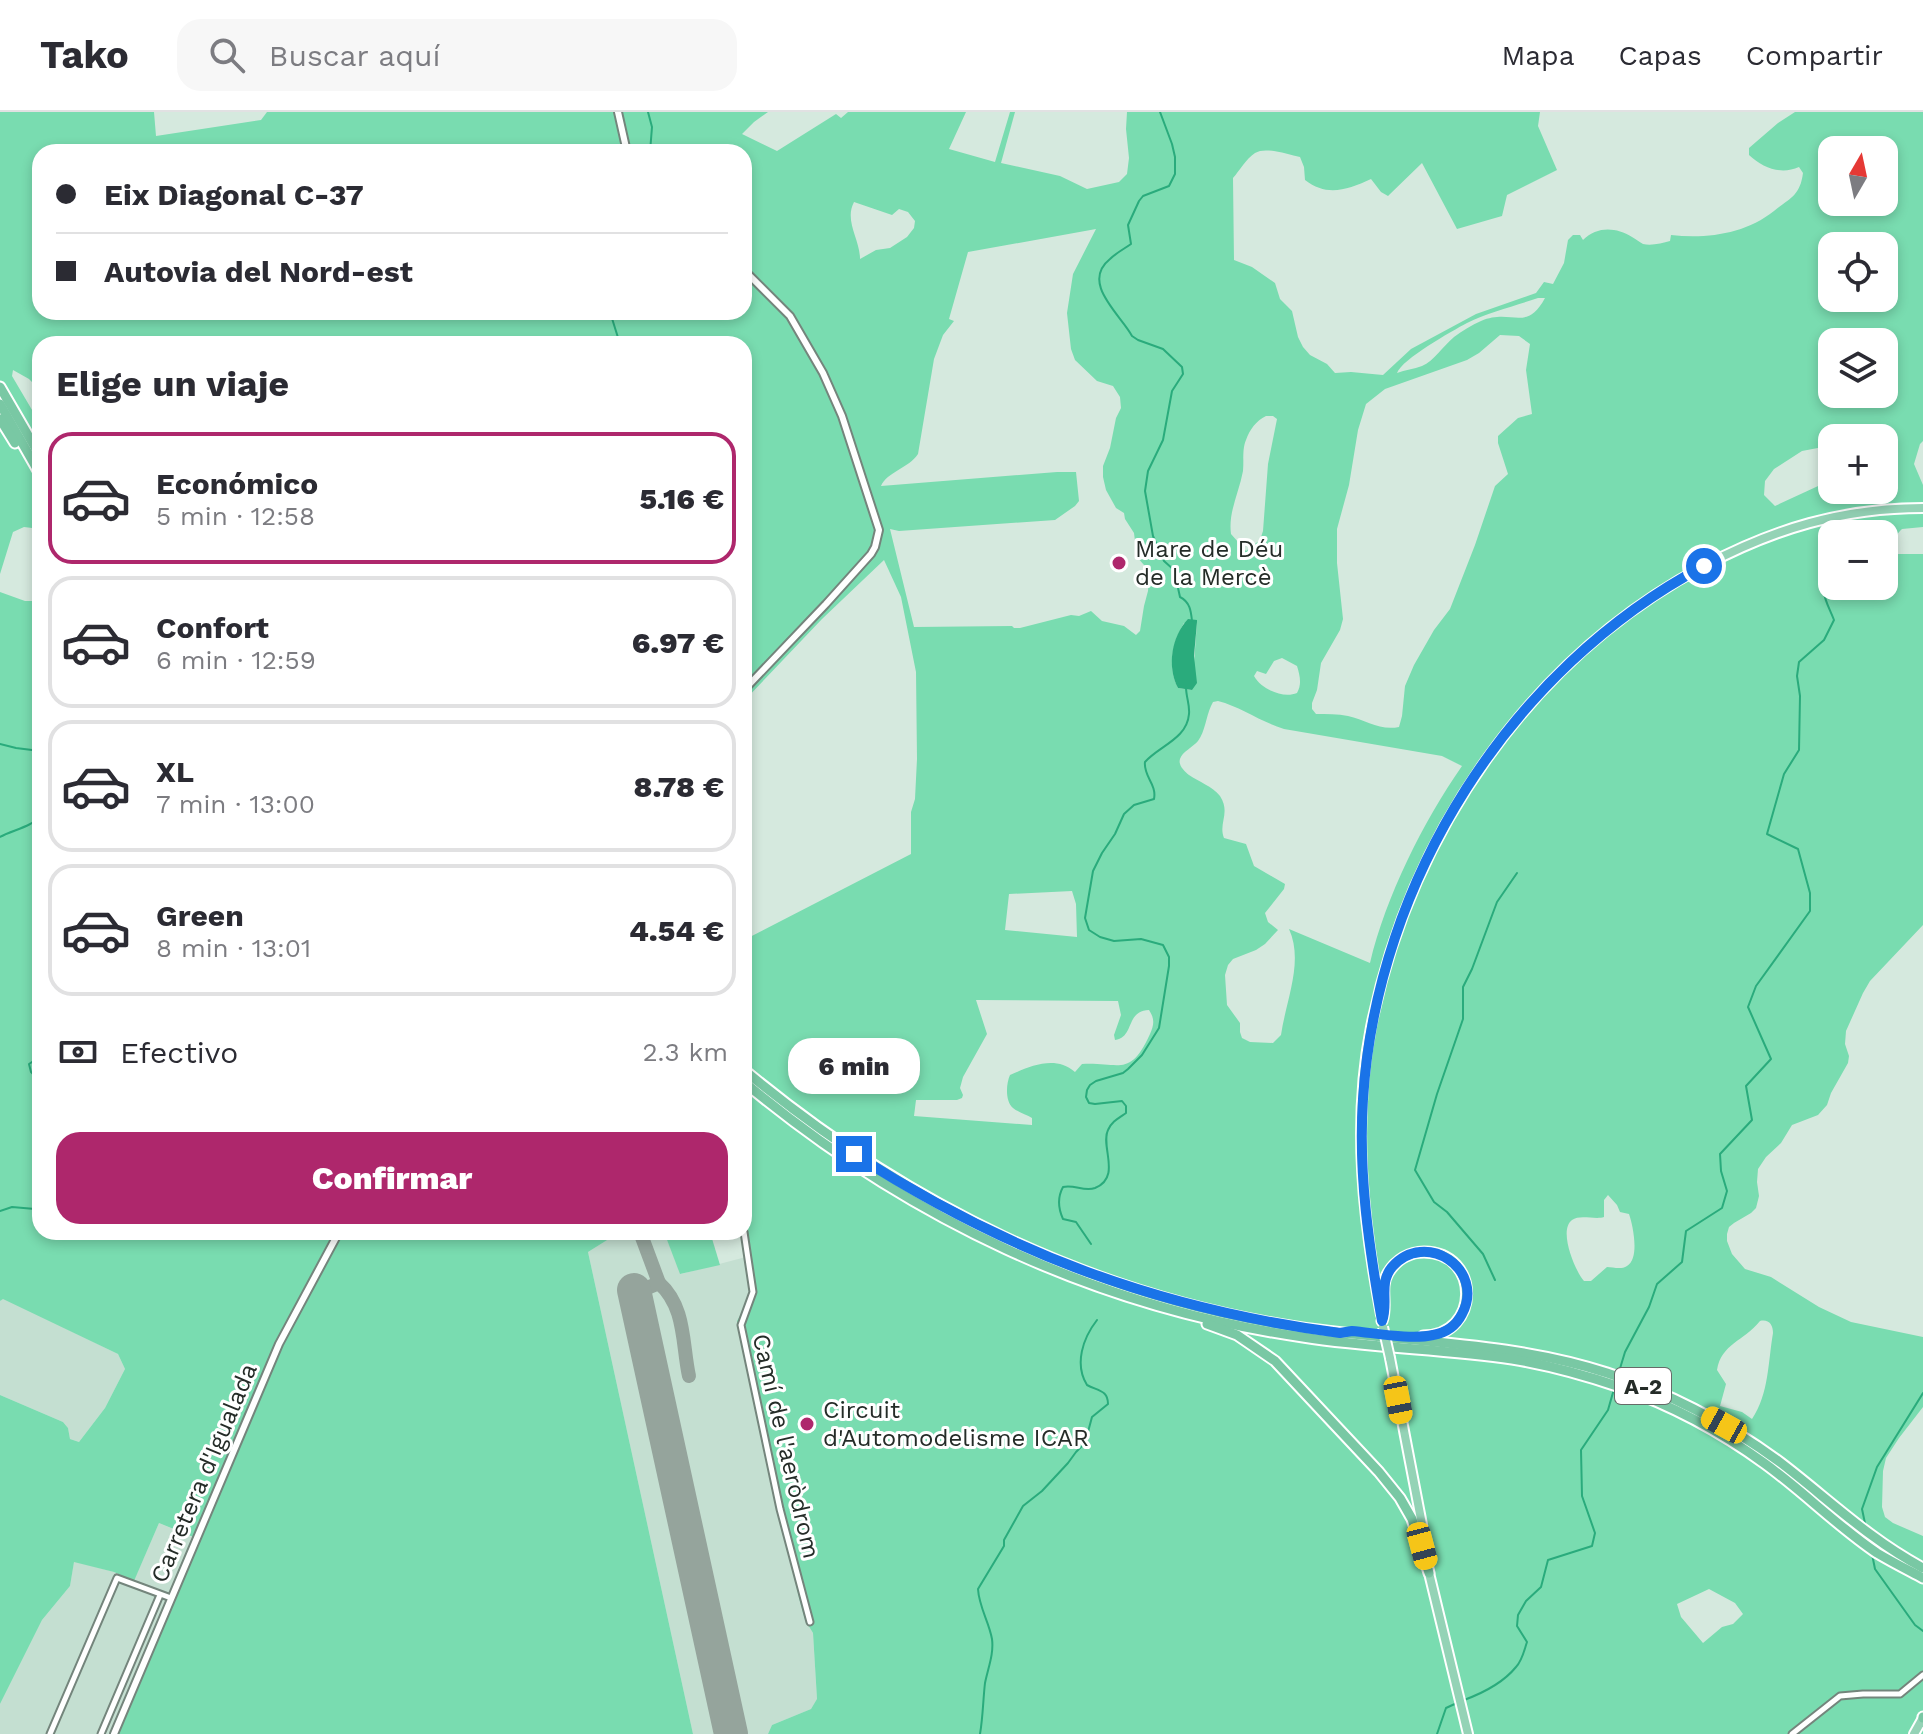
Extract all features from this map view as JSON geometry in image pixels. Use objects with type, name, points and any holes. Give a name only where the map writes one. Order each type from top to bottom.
[{"type":"highway","points":[[0,387],[32,442]]},
{"type":"highway","points":[[0,404],[32,460]]},
{"type":"highway","points":[[0,419],[32,469]]},
{"type":"highway","points":[[1429,1573],[1428,1554],[1372,1264],[1361,1152],[1364,1081],[1371,1028],[1388,959],[1408,902],[1433,847],[1471,781],[1513,722],[1563,669],[1631,610],[1680,579],[1777,532],[1848,513],[1923,508]]},
{"type":"highway","name":"A-2","points":[[752,1077],[867,1162],[941,1207],[1012,1242],[1083,1271],[1160,1297],[1242,1317],[1340,1333],[1531,1353],[1606,1372],[1654,1390],[1742,1437],[1784,1466],[1877,1541],[1923,1568]]},
{"type":"highway","name":"A-2","points":[[752,1088],[792,1121],[893,1190],[991,1242],[1070,1277],[1123,1296],[1182,1313],[1302,1337],[1514,1360],[1621,1387],[1685,1415],[1742,1447],[1876,1552],[1923,1578]]},
{"type":"highway","points":[[1340,1333],[1352,1331],[1429,1336],[1444,1332],[1460,1318],[1466,1302],[1461,1271],[1450,1260],[1434,1253],[1415,1252],[1401,1259],[1385,1278],[1383,1324]]},
{"type":"highway","points":[[1182,1313],[1237,1335],[1275,1361],[1400,1498],[1418,1534],[1468,1734]]},
{"type":"highway","points":[[1914,1734],[1923,1717]]},
{"type":"street","points":[[618,112],[625,144]]},
{"type":"street","points":[[752,278],[790,316],[823,373],[842,416],[879,530],[871,554],[752,682]]},
{"type":"street","name":"Carretera d'Igualada","points":[[114,1734],[279,1344],[335,1240]]},
{"type":"street","name":"Camí de l'aeròdrom","points":[[745,1240],[753,1292],[741,1325],[782,1520],[810,1622]]},
{"type":"street","points":[[50,1734],[117,1578],[171,1598]]},
{"type":"street","points":[[101,1734],[160,1595]]},
{"type":"street","points":[[1792,1734],[1840,1696],[1900,1694],[1923,1675]]},
{"type":"shaded area","points":[[0,112],[154,112],[156,136],[261,120],[267,112],[768,112],[742,134],[777,151],[836,114],[841,118],[848,112],[966,112],[949,149],[995,162],[1010,112],[1015,112],[1001,163],[1060,176],[1087,189],[1119,182],[1127,174],[1127,112],[1540,112],[1538,126],[1557,170],[1507,195],[1502,216],[1457,229],[1422,163],[1388,196],[1371,179],[1345,189],[1321,189],[1305,180],[1300,157],[1271,151],[1255,153],[1233,178],[1234,260],[1252,267],[1275,283],[1280,299],[1292,311],[1298,337],[1310,355],[1327,364],[1335,373],[1383,375],[1411,349],[1476,314],[1536,293],[1544,282],[1553,284],[1564,263],[1568,240],[1573,235],[1580,235],[1583,240],[1600,230],[1613,230],[1643,244],[1653,244],[1670,241],[1671,235],[1725,233],[1763,219],[1793,196],[1803,173],[1799,167],[1779,170],[1766,167],[1749,155],[1749,148],[1795,112],[1923,112],[1923,441],[1914,464],[1923,485],[1923,527],[1902,529],[1898,534],[1898,520],[1818,520],[1818,600],[1898,600],[1898,554],[1923,554],[1923,925],[1870,981],[1846,1031],[1848,1063],[1827,1105],[1818,1115],[1792,1125],[1781,1143],[1766,1157],[1758,1169],[1756,1208],[1729,1227],[1727,1241],[1732,1254],[1745,1269],[1771,1277],[1819,1307],[1851,1322],[1923,1337],[1923,1407],[1886,1458],[1882,1507],[1885,1517],[1893,1523],[1923,1536],[1923,1734],[768,1734],[772,1725],[811,1709],[817,1699],[813,1633],[805,1620],[799,1598],[737,1321],[751,1296],[743,1240],[752,1240],[752,936],[911,854],[911,812],[915,799],[917,759],[916,672],[901,597],[884,560],[752,693],[752,336],[32,336],[32,382],[13,370],[12,376],[32,410],[32,528],[24,527],[13,532],[0,574]],"holes":[[[854,202],[892,215],[899,209],[908,212],[915,221],[914,228],[907,237],[890,248],[876,250],[860,259],[851,209]],[[1096,229],[1073,274],[1067,313],[1075,360],[1097,381],[1113,386],[1120,397],[1121,408],[1103,466],[1103,477],[1106,490],[1116,508],[1124,513],[1134,533],[1137,557],[1149,576],[1140,631],[1136,635],[1124,626],[1102,621],[1091,611],[1020,628],[914,627],[890,529],[899,531],[1055,520],[1079,501],[1076,472],[881,486],[918,454],[934,359],[943,335],[954,321],[949,319],[968,252]],[[1545,298],[1531,315],[1481,321],[1454,337],[1426,364],[1397,373],[1417,353],[1475,319]],[[1500,335],[1519,336],[1530,344],[1526,370],[1532,414],[1518,418],[1498,436],[1508,474],[1495,486],[1450,609],[1414,665],[1405,686],[1399,727],[1379,726],[1336,714],[1316,714],[1312,703],[1321,663],[1343,619],[1337,529],[1366,404],[1385,389],[1467,360]],[[1266,416],[1277,419],[1268,464],[1263,531],[1260,540],[1246,551],[1231,534],[1232,510],[1243,471],[1249,432]],[[1197,622],[1192,690],[1178,688],[1172,663],[1176,639],[1184,623]],[[1282,658],[1297,666],[1300,680],[1297,693],[1279,694],[1257,681],[1254,676],[1257,671],[1266,674],[1274,661]],[[1218,701],[1284,729],[1442,756],[1462,766],[1407,860],[1370,963],[1289,929],[1295,955],[1294,968],[1281,1035],[1273,1043],[1250,1042],[1242,1038],[1240,1023],[1227,1005],[1225,975],[1233,959],[1256,950],[1278,930],[1268,922],[1265,913],[1285,884],[1254,866],[1246,844],[1224,838],[1225,813],[1220,796],[1183,770],[1180,761],[1181,756],[1200,737],[1209,710],[1213,702]],[[1072,891],[1076,904],[1077,937],[1005,930],[1009,894]],[[976,1000],[1118,1001],[1121,1015],[1115,1040],[1125,1034],[1141,1011],[1149,1010],[1152,1016],[1153,1025],[1143,1048],[1123,1065],[1082,1064],[1075,1072],[1051,1063],[1010,1075],[1007,1097],[1013,1108],[1032,1118],[1032,1125],[914,1116],[916,1100],[962,1098],[960,1088],[987,1034]],[[1608,1195],[1620,1212],[1629,1214],[1634,1233],[1633,1256],[1625,1267],[1607,1267],[1591,1281],[1584,1281],[1569,1250],[1568,1225],[1575,1218],[1604,1217],[1604,1200]],[[1760,1321],[1768,1322],[1773,1333],[1765,1388],[1752,1419],[1742,1412],[1720,1406],[1726,1384],[1717,1370],[1723,1354]],[[1709,1589],[1735,1603],[1743,1614],[1703,1643],[1681,1617],[1677,1604]]]},
{"type":"shaded area","points":[[0,592],[32,601],[32,1240],[607,1240],[588,1252],[693,1734],[117,1734],[198,1539],[159,1523],[134,1581],[114,1572],[74,1562],[70,1586],[42,1620],[0,1704],[0,1395],[63,1422],[70,1439],[79,1442],[105,1408],[125,1369],[118,1354],[3,1299],[0,1301]]},
{"type":"shaded area","points":[[1188,619],[1197,620],[1194,656],[1197,683],[1192,690],[1178,688],[1172,662],[1174,643]]},
{"type":"shaded area","points":[[607,1240],[667,1240],[681,1274],[746,1257],[751,1296],[737,1321],[799,1598],[805,1620],[813,1633],[817,1700],[811,1709],[772,1725],[768,1734],[693,1734],[588,1252]]},
{"type":"shaded area","points":[[667,1240],[712,1240],[720,1265],[680,1274]]},
{"type":"shaded area","points":[[3,1298],[118,1354],[125,1369],[105,1408],[79,1442],[70,1439],[63,1422],[0,1395],[0,1301]]},
{"type":"shaded area","points":[[159,1523],[198,1540],[117,1734],[0,1734],[0,1704],[42,1620],[70,1586],[74,1561],[134,1580]]},
{"type":"waterway","points":[[648,112],[652,127],[651,144]]},
{"type":"waterway","points":[[1160,112],[1172,144],[1175,174],[1169,186],[1143,196],[1139,201],[1128,225],[1131,244],[1110,259],[1102,268],[1099,278],[1106,299],[1132,336],[1163,349],[1182,367],[1183,374],[1172,391],[1163,440],[1148,471],[1145,491],[1153,536],[1164,561],[1174,570],[1180,597],[1188,604],[1192,621]]},
{"type":"waterway","points":[[612,320],[618,336]]},
{"type":"waterway","points":[[1618,1375],[1625,1352],[1649,1307],[1657,1284],[1682,1262],[1686,1231],[1722,1208],[1727,1191],[1720,1154],[1752,1120],[1746,1086],[1771,1059],[1748,1007],[1756,986],[1810,911],[1810,893],[1798,849],[1767,834],[1784,774],[1799,750],[1799,662],[1824,640],[1834,620],[1826,600]]},
{"type":"waterway","points":[[1091,1244],[1076,1222],[1063,1219],[1059,1207],[1060,1195],[1063,1187],[1091,1189],[1103,1183],[1109,1169],[1108,1130],[1126,1113],[1126,1106],[1122,1101],[1089,1103],[1087,1090],[1096,1081],[1123,1073],[1142,1055],[1159,1028],[1169,966],[1169,957],[1163,945],[1141,939],[1114,941],[1089,930],[1085,918],[1093,871],[1124,814],[1134,805],[1154,799],[1145,762],[1178,736],[1187,723],[1189,707],[1186,687]]},
{"type":"waterway","points":[[0,744],[32,750]]},
{"type":"waterway","points":[[0,837],[32,823]]},
{"type":"waterway","points":[[1495,1280],[1483,1254],[1447,1212],[1434,1202],[1415,1170],[1463,1019],[1463,987],[1497,902],[1517,873]]},
{"type":"waterway","points":[[32,1062],[29,1064],[32,1073]]},
{"type":"waterway","points":[[0,1211],[12,1207],[32,1209]]},
{"type":"waterway","points":[[980,1734],[992,1645],[978,1589],[1023,1506],[1042,1491],[1085,1443],[1092,1417],[1108,1404],[1104,1393],[1087,1385],[1081,1369],[1084,1343],[1097,1320]]},
{"type":"waterway","points":[[1464,1700],[1499,1683],[1520,1662],[1527,1642],[1517,1626],[1518,1615],[1526,1601],[1541,1587],[1548,1560],[1592,1546],[1595,1533],[1582,1496],[1581,1450],[1608,1410],[1614,1389]]},
{"type":"waterway","points":[[1866,1528],[1862,1509],[1877,1467],[1923,1393]]},
{"type":"waterway","points":[[1872,1554],[1875,1569],[1915,1625],[1923,1631]]},
{"type":"waterway","points":[[1437,1734],[1446,1708],[1459,1702]]},
{"type":"taxiway","points":[[635,1297],[659,1283],[643,1240]]},
{"type":"taxiway","points":[[659,1283],[679,1315],[689,1376]]},
{"type":"runway","points":[[634,1290],[731,1734]]},
{"type":"place","name":"Mare de Déu de la Mercè","points":[[1119,563]]},
{"type":"place","name":"Circuit d'Automodelisme ICAR","points":[[807,1424]]},
{"type":"route","points":[[854,1154],[941,1207],[1012,1242],[1104,1279],[1160,1297],[1242,1317],[1340,1333],[1352,1331],[1429,1336],[1449,1329],[1460,1318],[1467,1294],[1465,1279],[1455,1264],[1443,1256],[1426,1252],[1415,1252],[1401,1259],[1385,1278],[1385,1314],[1382,1321],[1372,1264],[1362,1179],[1361,1125],[1371,1028],[1388,959],[1408,902],[1433,847],[1471,781],[1513,722],[1563,669],[1631,610],[1704,566]]}]
